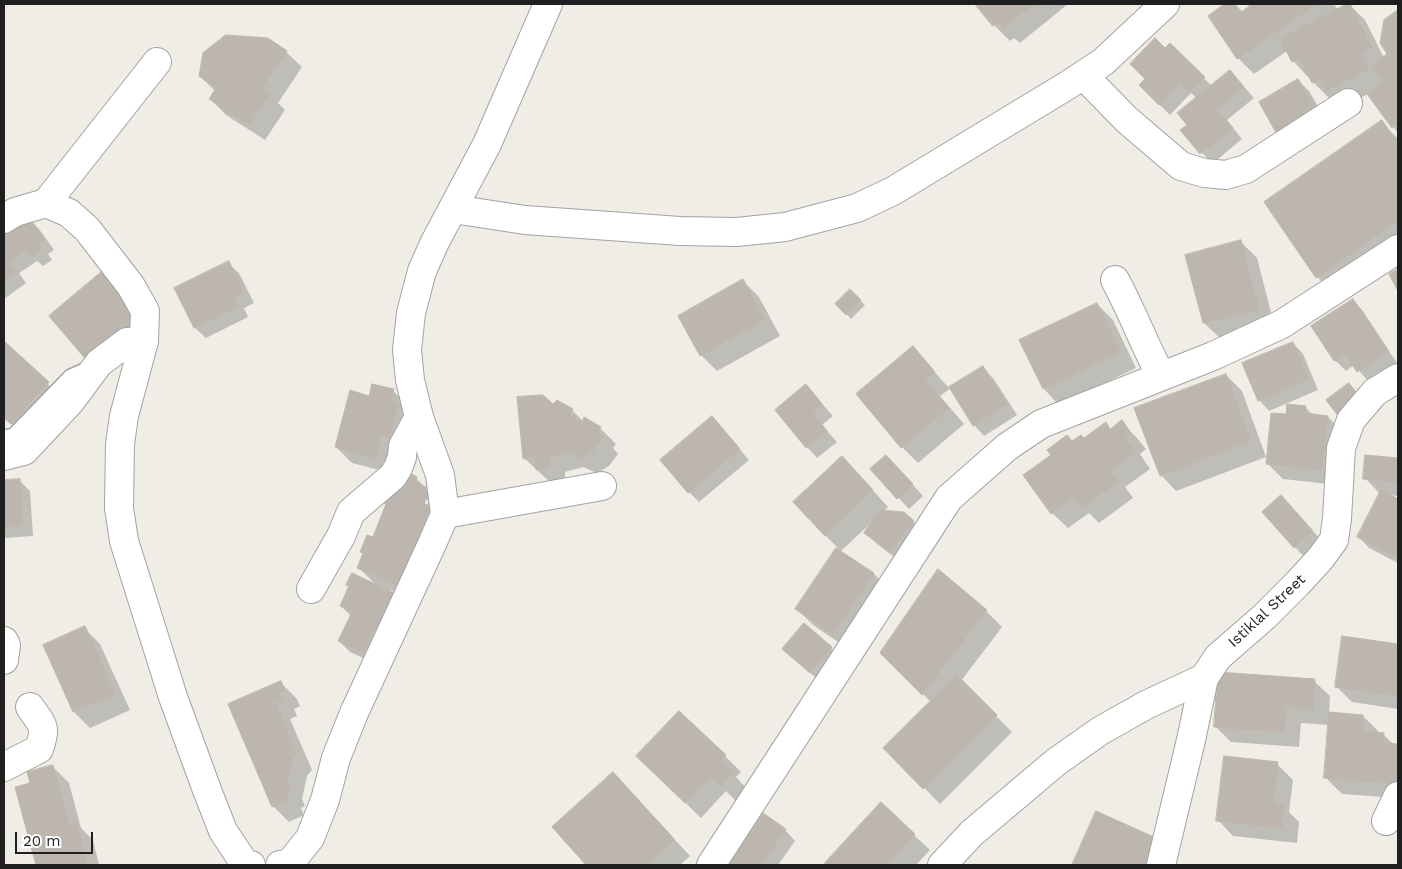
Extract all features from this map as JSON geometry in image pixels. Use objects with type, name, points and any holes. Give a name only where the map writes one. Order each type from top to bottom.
[{"type":"street","points":[[280,865],[290,863],[310,838],[325,800],[336,758],[354,713],[445,514],[440,475],[419,417],[410,380],[407,350],[411,313],[422,271],[486,144],[548,4]]},
{"type":"street","points":[[453,209],[525,220],[680,231],[737,232],[786,227],[857,208],[893,191],[1103,62],[1165,4]]},
{"type":"street","points":[[4,219],[16,212],[46,203],[157,62]]},
{"type":"street","points":[[1083,75],[1127,120],[1181,166],[1204,173],[1226,175],[1246,169],[1348,104]]},
{"type":"street","points":[[46,203],[69,213],[87,229],[131,286],[145,311],[144,341],[126,408],[120,444],[119,508],[124,541],[173,697],[207,790],[223,831],[247,865]]},
{"type":"street","points":[[711,865],[948,498],[1007,447],[1041,424],[1213,356],[1282,324],[1398,249]]},
{"type":"street","points":[[1115,280],[1129,305],[1145,346],[1161,376]]},
{"type":"street","points":[[4,456],[24,451],[70,402],[99,363],[127,342],[144,341]]},
{"type":"street","name":"Istiklal Street","points":[[1161,865],[1204,678],[1218,657],[1265,616],[1297,584],[1320,559],[1334,540],[1341,448],[1351,420],[1375,392],[1398,378]]},
{"type":"street","points":[[311,589],[341,536],[351,512],[393,476],[402,457],[402,446],[419,417]]},
{"type":"street","points":[[445,514],[602,486]]},
{"type":"street","points":[[4,641],[6,645],[4,660]]},
{"type":"street","points":[[942,865],[972,833],[1056,762],[1100,731],[1146,705],[1204,678]]},
{"type":"street","points":[[4,766],[40,749],[45,733],[42,723],[30,707]]},
{"type":"street","points":[[1386,821],[1398,796]]},
{"type":"lane","points":[[4,438],[14,436],[71,377],[99,363]]},
{"type":"building","points":[[975,4],[1034,4],[1003,28],[998,22],[993,26]]},
{"type":"building","points":[[1225,4],[1235,4],[1241,12],[1253,4],[1316,4],[1237,59],[1208,16]]},
{"type":"building","points":[[1350,4],[1372,47],[1361,53],[1369,69],[1327,91],[1321,79],[1312,83],[1299,58],[1292,62],[1280,39]]},
{"type":"building","points":[[1398,10],[1398,123],[1392,128],[1367,94],[1383,82],[1371,66],[1387,54],[1380,43],[1384,20]]},
{"type":"building","points":[[226,35],[268,38],[287,51],[262,88],[270,93],[249,125],[209,99],[216,88],[199,76],[203,53]]},
{"type":"building","points":[[1155,38],[1165,48],[1170,43],[1205,77],[1189,92],[1180,83],[1159,105],[1139,85],[1145,79],[1130,64]]},
{"type":"building","points":[[1230,70],[1244,87],[1217,109],[1233,128],[1200,154],[1180,130],[1187,125],[1177,113]]},
{"type":"building","points":[[1298,79],[1320,114],[1279,138],[1259,102]]},
{"type":"building","points":[[1382,120],[1398,144],[1398,220],[1316,278],[1264,202]]},
{"type":"building","points":[[29,217],[44,239],[38,243],[42,249],[32,257],[27,250],[9,262],[16,272],[4,281],[4,235]]},
{"type":"building","points":[[1241,240],[1259,309],[1203,323],[1185,255]]},
{"type":"building","points":[[229,261],[244,293],[234,297],[238,306],[194,328],[174,288]]},
{"type":"building","points":[[105,269],[143,319],[88,362],[49,316]]},
{"type":"building","points":[[1398,269],[1398,291],[1389,274]]},
{"type":"building","points":[[743,279],[765,319],[700,356],[678,316]]},
{"type":"building","points":[[850,289],[861,300],[846,315],[835,304]]},
{"type":"building","points":[[1353,299],[1388,351],[1357,372],[1345,354],[1334,361],[1311,326]]},
{"type":"building","points":[[1097,303],[1121,352],[1043,389],[1019,340]]},
{"type":"building","points":[[4,341],[49,382],[11,424],[4,418]]},
{"type":"building","points":[[1293,342],[1309,379],[1258,401],[1242,363]]},
{"type":"building","points":[[913,346],[935,372],[925,380],[949,408],[901,448],[856,394]]},
{"type":"building","points":[[983,366],[1007,404],[973,426],[949,387]]},
{"type":"building","points":[[1226,374],[1251,441],[1160,476],[1134,408]]},
{"type":"building","points":[[1349,383],[1362,400],[1339,417],[1326,400]]},
{"type":"building","points":[[372,384],[394,389],[391,401],[399,403],[389,438],[381,436],[375,458],[335,447],[350,390],[369,396]]},
{"type":"building","points":[[806,384],[823,405],[813,413],[827,431],[806,448],[775,410]]},
{"type":"building","points":[[543,395],[553,404],[557,400],[573,409],[569,415],[582,423],[584,417],[601,427],[598,431],[603,437],[593,451],[580,458],[567,452],[550,457],[550,467],[536,470],[534,457],[523,459],[517,397]]},
{"type":"building","points":[[1287,404],[1306,406],[1305,413],[1328,416],[1322,470],[1266,464],[1271,413],[1286,414]]},
{"type":"building","points":[[712,416],[740,449],[688,493],[660,460]]},
{"type":"building","points":[[1122,420],[1131,433],[1125,438],[1135,452],[1110,471],[1118,482],[1082,508],[1074,497],[1051,514],[1023,475],[1051,455],[1047,450],[1067,435],[1072,441],[1081,435],[1084,438],[1106,422],[1110,429]]},
{"type":"building","points":[[886,455],[913,484],[897,499],[870,469]]},
{"type":"building","points":[[1365,455],[1398,458],[1398,482],[1363,479]]},
{"type":"building","points":[[842,456],[873,490],[825,536],[793,502]]},
{"type":"building","points":[[410,473],[417,477],[415,482],[426,487],[425,490],[431,493],[428,500],[425,498],[423,503],[430,506],[400,586],[357,568],[363,553],[360,552],[367,535],[373,537],[386,504],[382,502],[388,487],[398,491],[404,476]]},
{"type":"building","points":[[20,479],[23,526],[4,527],[4,480]]},
{"type":"building","points":[[1381,490],[1398,499],[1398,558],[1357,537]]},
{"type":"building","points":[[1281,495],[1313,531],[1294,548],[1262,512]]},
{"type":"building","points":[[880,510],[904,512],[914,521],[890,552],[864,533]]},
{"type":"building","points":[[836,548],[874,573],[833,635],[795,609]]},
{"type":"building","points":[[938,569],[987,610],[922,695],[880,653]]},
{"type":"building","points":[[352,573],[398,595],[382,631],[375,627],[363,653],[338,641],[352,612],[340,606],[349,586],[346,585]]},
{"type":"building","points":[[804,623],[832,647],[810,673],[782,649]]},
{"type":"building","points":[[85,626],[115,694],[73,712],[43,645]]},
{"type":"building","points":[[1342,636],[1398,644],[1398,696],[1335,687]]},
{"type":"building","points":[[1218,672],[1315,679],[1313,709],[1286,707],[1284,732],[1214,727]]},
{"type":"building","points":[[957,675],[997,715],[923,789],[883,748]]},
{"type":"building","points":[[281,681],[285,690],[279,693],[282,700],[275,703],[297,753],[292,760],[287,782],[290,790],[286,792],[289,799],[272,807],[228,704]]},
{"type":"building","points":[[679,711],[726,755],[720,761],[734,773],[720,787],[710,777],[685,803],[636,756]]},
{"type":"building","points":[[1329,712],[1363,715],[1362,731],[1384,733],[1383,743],[1398,744],[1398,784],[1324,778]]},
{"type":"building","points":[[1224,756],[1278,762],[1273,804],[1284,805],[1282,828],[1216,821]]},
{"type":"building","points":[[53,765],[69,825],[77,823],[88,865],[36,865],[15,787],[30,783],[27,772]]},
{"type":"building","points":[[613,772],[675,840],[647,865],[586,865],[552,827]]},
{"type":"building","points":[[881,802],[915,834],[886,865],[823,865]]},
{"type":"building","points":[[1096,811],[1156,838],[1144,865],[1072,865]]},
{"type":"building","points":[[763,813],[786,829],[761,865],[727,865]]}]
